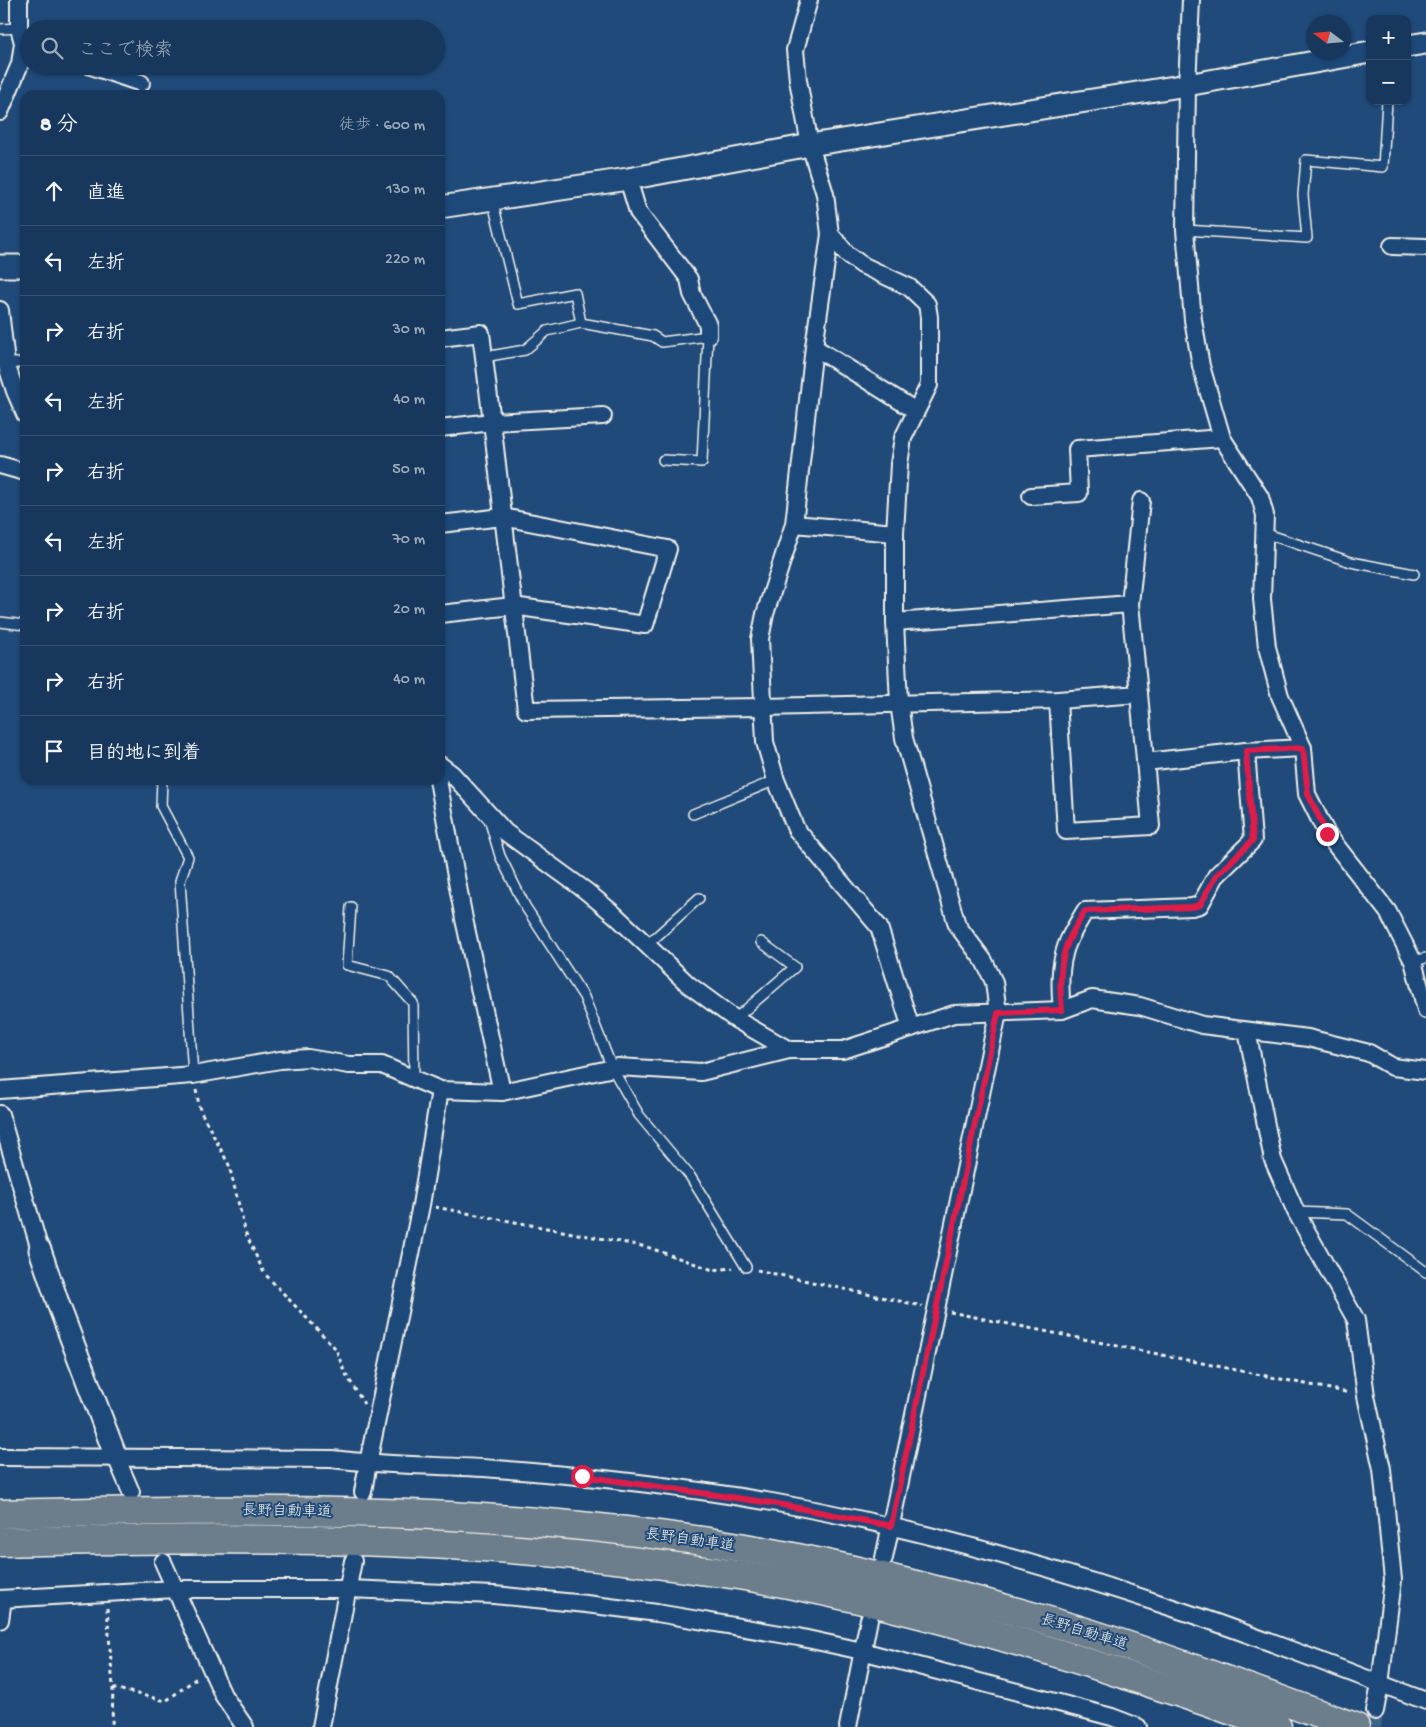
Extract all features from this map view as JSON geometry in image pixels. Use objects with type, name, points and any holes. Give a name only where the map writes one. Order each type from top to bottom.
[{"type":"highway","name":"長野自動車道","points":[[0,1514],[126,1511],[386,1513],[479,1517],[647,1534],[752,1550],[872,1574],[967,1598],[1365,1719]]},
{"type":"highway","name":"長野自動車道","points":[[0,1542],[271,1539],[384,1541],[556,1552],[756,1578],[864,1600],[1070,1656],[1277,1727]]},
{"type":"street","points":[[19,0],[21,20]]},
{"type":"street","points":[[809,0],[795,50],[798,80],[810,145],[825,194],[830,234],[814,347],[794,524],[765,614],[760,639],[765,742],[776,780],[796,829],[879,927],[911,1028]]},
{"type":"street","points":[[1191,0],[1187,85],[1185,230],[1193,320],[1201,366],[1222,438],[1260,497],[1265,515],[1262,599],[1267,647],[1280,696],[1303,748],[1308,794],[1327,834],[1388,912],[1419,959],[1426,1010]]},
{"type":"street","points":[[1411,45],[1426,43]]},
{"type":"street","points":[[445,206],[628,179],[810,145],[1187,85],[1366,53]]},
{"type":"street","points":[[0,112],[20,64]]},
{"type":"street","points":[[117,75],[141,83]]},
{"type":"street","points":[[628,179],[638,212],[689,279],[692,294],[708,325],[708,336]]},
{"type":"street","points":[[830,234],[847,254],[862,266],[909,287],[927,304],[929,316],[929,384],[903,438],[895,533],[895,622],[899,703],[904,738],[957,925],[984,961],[994,982],[998,1013],[884,1558]]},
{"type":"street","points":[[1392,246],[1426,247]]},
{"type":"street","points":[[0,266],[20,266]]},
{"type":"street","points":[[0,310],[6,363],[20,402]]},
{"type":"street","points":[[445,338],[481,334],[526,710],[1058,700],[1139,694]]},
{"type":"street","points":[[814,347],[916,411]]},
{"type":"street","points":[[445,427],[492,422],[603,416]]},
{"type":"street","points":[[1031,496],[1079,493],[1077,449],[1222,438]]},
{"type":"street","points":[[0,464],[20,470]]},
{"type":"street","points":[[1058,700],[1066,831],[1151,826],[1130,604],[1141,501]]},
{"type":"street","points":[[445,523],[503,517],[668,549],[645,625],[513,606],[445,613]]},
{"type":"street","points":[[794,524],[895,533]]},
{"type":"street","points":[[895,622],[1130,604]]},
{"type":"street","points":[[1145,762],[1246,751],[1303,748]]},
{"type":"street","points":[[1062,1010],[1059,990],[1064,954],[1072,933],[1085,911],[1192,907],[1200,905],[1216,876],[1253,840],[1246,751]]},
{"type":"street","points":[[445,769],[452,774],[505,832],[586,891],[615,915],[689,985],[735,1019],[789,1050]]},
{"type":"street","points":[[439,785],[464,920],[502,1092]]},
{"type":"street","points":[[0,1090],[193,1075],[280,1060],[308,1058],[349,1066],[382,1065],[440,1090],[502,1092],[618,1067],[701,1072],[789,1050],[843,1050],[954,1014],[1062,1010],[1092,999],[1140,1006],[1202,1025],[1308,1038],[1369,1053],[1393,1067],[1426,1071]]},
{"type":"street","points":[[1247,1031],[1273,1160],[1296,1212],[1356,1320],[1366,1396],[1382,1469],[1393,1580],[1380,1684],[1365,1719]]},
{"type":"street","points":[[363,1492],[421,1205],[440,1090]]},
{"type":"street","points":[[0,1114],[40,1250],[79,1359],[131,1492]]},
{"type":"street","points":[[0,1457],[332,1459],[368,1463],[493,1469],[582,1476],[778,1504],[891,1526],[1068,1574],[1170,1607],[1426,1701]]},
{"type":"street","points":[[321,1727],[353,1561]]},
{"type":"street","points":[[163,1562],[223,1695],[244,1727]]},
{"type":"street","points":[[0,1620],[2,1599],[176,1589],[348,1589],[494,1595],[657,1613],[779,1634],[862,1651],[1112,1717],[1138,1727]]},
{"type":"street","points":[[848,1727],[869,1619]]},
{"type":"lane","points":[[0,29],[20,38]]},
{"type":"lane","points":[[1185,230],[1307,238],[1303,195],[1306,160],[1383,167],[1387,105]]},
{"type":"lane","points":[[492,199],[518,304],[575,293],[582,323]]},
{"type":"lane","points":[[484,357],[525,350],[547,331],[582,323],[653,336],[662,342],[708,336],[702,462],[663,460]]},
{"type":"lane","points":[[6,363],[20,363]]},
{"type":"lane","points":[[1264,533],[1351,562],[1414,574]]},
{"type":"lane","points":[[0,622],[20,624]]},
{"type":"lane","points":[[693,814],[776,780]]},
{"type":"lane","points":[[162,785],[161,806],[188,858],[180,881],[193,1075]]},
{"type":"lane","points":[[487,812],[500,856],[525,906],[584,997],[612,1068],[639,1115],[690,1176],[746,1267]]},
{"type":"lane","points":[[647,945],[699,898]]},
{"type":"lane","points":[[351,907],[347,965],[389,976],[413,1003],[414,1078]]},
{"type":"lane","points":[[735,1019],[795,967],[761,942]]},
{"type":"lane","points":[[1296,1212],[1347,1214],[1426,1272]]},
{"type":"path","points":[[193,1075],[200,1110],[229,1165],[246,1234],[264,1273],[336,1349],[344,1371],[366,1407],[377,1418]]},
{"type":"path","points":[[421,1205],[647,1247],[713,1270],[746,1267],[936,1310],[1366,1396]]},
{"type":"path","points":[[106,1594],[113,1688],[112,1727]]},
{"type":"path","points":[[113,1688],[166,1701],[211,1668]]},
{"type":"tunnel","points":[[1373,1727],[1375,1711]]},
{"type":"route","points":[[582,1476],[707,1492],[891,1526],[998,1013],[1062,1010],[1059,990],[1064,954],[1072,933],[1085,911],[1192,907],[1200,905],[1216,876],[1253,840],[1246,751],[1303,748],[1308,794],[1327,834]]}]
